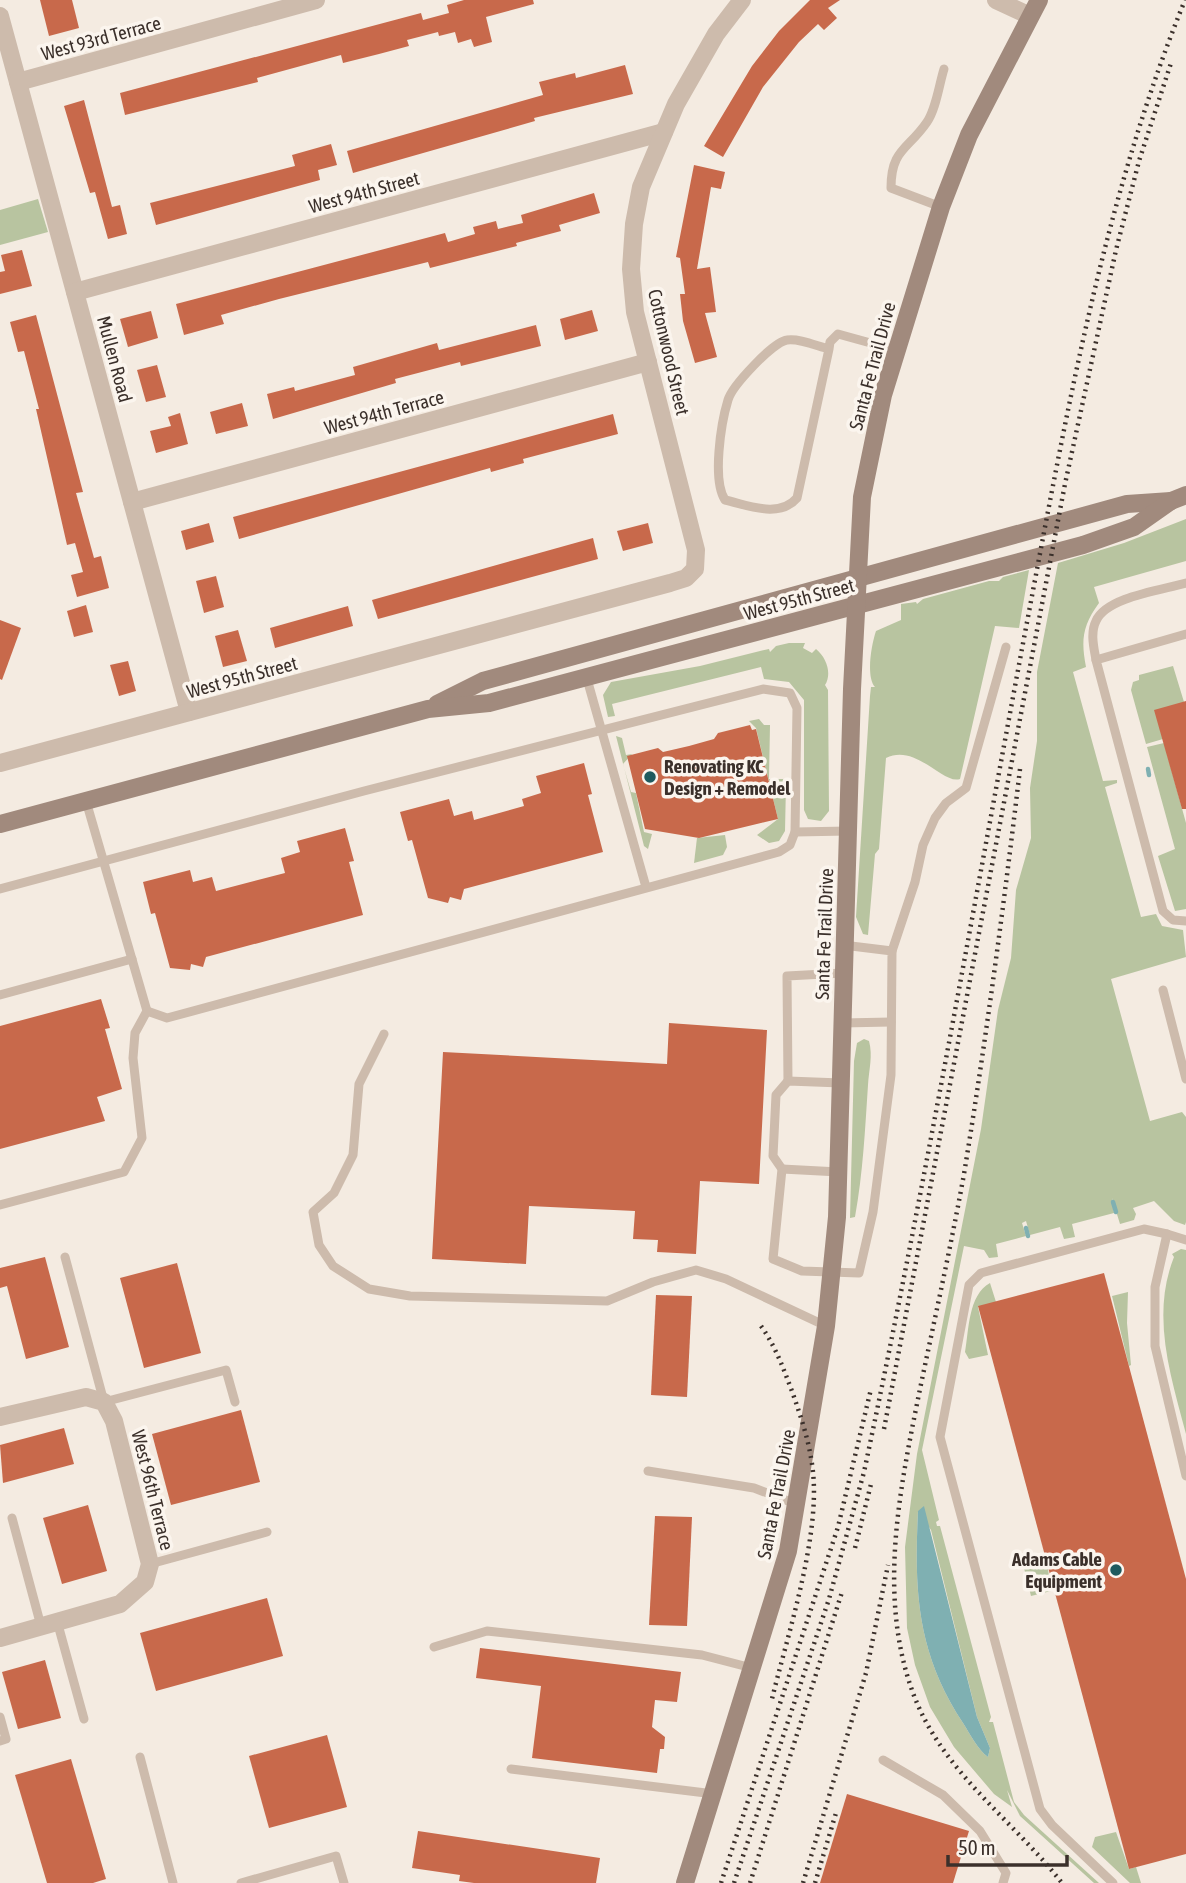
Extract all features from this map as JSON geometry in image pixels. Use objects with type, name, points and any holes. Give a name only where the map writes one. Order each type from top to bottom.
[{"type":"main road","name":"Santa Fe Trail Drive","points":[[685,1883],[754,1668],[788,1551],[826,1326],[839,1172],[843,973],[862,497],[878,414],[895,350],[941,207],[969,135],[1039,0]]},
{"type":"main road","name":"West 95th Street","points":[[428,709],[483,681],[1126,504],[1179,498]]},
{"type":"main road","name":"West 95th Street","points":[[0,824],[428,709],[489,703],[587,679],[1083,545],[1134,527],[1179,498]]},
{"type":"street","name":"West 93rd Terrace","points":[[18,82],[316,0]]},
{"type":"street","name":"Cottonwood Street","points":[[695,569],[696,550],[635,312],[632,246],[641,187],[676,104],[716,34],[742,0]]},
{"type":"street","points":[[996,0],[1030,16]]},
{"type":"street","name":"Mullen Road","points":[[0,16],[189,712]]},
{"type":"street","name":"West 94th Street","points":[[75,292],[664,132]]},
{"type":"street","name":"West 94th Terrace","points":[[132,502],[648,362]]},
{"type":"street","name":"West 95th Street","points":[[0,764],[670,583],[686,578],[695,569]]},
{"type":"street","points":[[0,1417],[86,1396],[104,1402]]},
{"type":"street","name":"West 96th Terrace","points":[[0,1637],[120,1604],[145,1582],[150,1564],[114,1421],[104,1402]]},
{"type":"lane","points":[[941,207],[891,188],[891,170],[897,154],[928,121],[944,69]]},
{"type":"lane","points":[[829,349],[789,340],[776,344],[734,388],[728,400],[717,476],[718,490],[725,499],[765,510],[791,505],[797,498],[829,349],[838,334],[895,350]]},
{"type":"lane","points":[[1186,583],[1110,604],[1096,621],[1093,638],[1096,660],[1163,911],[1173,920],[1186,921]]},
{"type":"lane","points":[[1096,660],[1186,634]]},
{"type":"lane","points":[[843,973],[787,976],[788,1082],[776,1095],[774,1156],[782,1169],[773,1259],[802,1271],[859,1273],[873,1212],[891,1075],[892,951],[934,818],[946,803],[966,788],[1006,647]]},
{"type":"lane","points":[[587,679],[646,887]]},
{"type":"lane","points":[[0,889],[763,689],[790,693],[797,708],[795,832],[790,845],[779,852],[167,1018],[147,1011]]},
{"type":"lane","points":[[0,1205],[124,1172],[142,1138],[133,1058],[135,1033],[147,1011],[86,801]]},
{"type":"lane","points":[[795,832],[848,831]]},
{"type":"lane","points":[[844,945],[892,951]]},
{"type":"lane","points":[[0,995],[132,959]]},
{"type":"lane","points":[[1163,990],[1186,1079]]},
{"type":"lane","points":[[842,1023],[891,1023]]},
{"type":"lane","points":[[384,1034],[359,1084],[354,1154],[334,1193],[313,1212],[319,1245],[333,1266],[369,1289],[410,1296],[564,1302],[607,1301],[653,1282],[696,1270],[726,1279],[826,1326]]},
{"type":"lane","points":[[788,1082],[841,1083]]},
{"type":"lane","points":[[782,1169],[839,1172]]},
{"type":"lane","points":[[1113,1883],[1052,1825],[1040,1809],[940,1437],[964,1304],[974,1278],[981,1273],[1144,1229],[1186,1240]]},
{"type":"lane","points":[[1167,1234],[1154,1298],[1155,1346],[1186,1476]]},
{"type":"lane","points":[[65,1257],[104,1402],[226,1370],[235,1402]]},
{"type":"lane","points":[[648,1471],[754,1488],[796,1504]]},
{"type":"lane","points":[[12,1518],[84,1719]]},
{"type":"lane","points":[[150,1564],[267,1532]]},
{"type":"lane","points":[[435,1647],[487,1631],[702,1655],[754,1668]]},
{"type":"lane","points":[[0,1717],[6,1739],[0,1741]]},
{"type":"lane","points":[[139,1756],[173,1883]]},
{"type":"lane","points":[[883,1760],[943,1795],[980,1831],[1006,1873],[1003,1883]]},
{"type":"lane","points":[[511,1769],[714,1794]]},
{"type":"lane","points":[[241,1883],[336,1856],[344,1883]]},
{"type":"green space","points":[[38,199],[48,232],[0,245],[0,210]]},
{"type":"green space","points":[[1186,519],[1186,561],[1094,587],[1099,603],[1084,634],[1086,667],[1073,672],[1103,781],[1117,780],[1117,783],[1105,787],[1141,917],[1156,914],[1162,926],[1183,930],[1186,957],[1111,979],[1150,1121],[1182,1112],[1186,1117],[1186,1222],[1185,1225],[1174,1221],[1154,1201],[1133,1208],[1136,1214],[1134,1220],[1120,1224],[1112,1198],[1114,1213],[1072,1224],[1075,1237],[1064,1239],[1060,1227],[1030,1235],[1026,1221],[1022,1223],[1026,1236],[996,1244],[998,1257],[989,1258],[984,1250],[964,1246],[922,1450],[939,1520],[936,1522],[937,1526],[940,1526],[991,1717],[989,1722],[993,1722],[1014,1802],[1024,1815],[1099,1883],[1094,1883],[1020,1816],[1007,1790],[1012,1807],[994,1794],[954,1747],[930,1707],[915,1665],[907,1628],[905,1547],[917,1454],[981,1129],[998,1010],[1011,958],[1016,890],[1031,838],[1030,788],[1037,741],[1037,672],[1058,563],[1124,543]],"holes":[[[918,1511],[931,1530],[977,1717],[990,1748],[988,1757],[974,1742],[948,1697],[927,1647],[918,1595]]]},
{"type":"green space","points":[[1029,570],[1019,628],[995,626],[960,779],[945,776],[908,756],[886,758],[879,849],[875,854],[868,935],[863,934],[856,917],[870,696],[871,687],[875,687],[870,661],[876,631],[901,620],[901,604],[917,604],[923,599],[989,581],[999,581],[1003,577]]},
{"type":"green space","points":[[805,643],[803,648],[812,653],[816,649],[827,666],[825,685],[828,690],[829,811],[821,821],[808,819],[804,810],[804,700],[789,682],[764,679],[761,667],[612,704],[615,716],[608,717],[603,695],[611,682],[700,666],[769,649],[770,652],[776,646]]},
{"type":"green space","points":[[1173,666],[1184,702],[1163,739],[1146,744],[1131,690],[1133,682],[1139,680],[1139,675]]},
{"type":"green space","points":[[759,719],[764,725],[770,725],[769,779],[783,779],[786,784],[785,831],[779,841],[769,843],[757,835],[778,819],[756,728],[749,721]]},
{"type":"green space","points":[[616,736],[622,738],[626,755],[632,754],[623,764]]},
{"type":"green space","points":[[1164,743],[1186,823],[1186,909],[1175,911],[1158,856],[1175,849],[1147,747]]},
{"type":"green space","points":[[624,768],[631,792],[636,793],[644,832],[652,834],[648,849],[644,846]]},
{"type":"green space","points":[[725,835],[727,847],[723,855],[694,863],[697,838]]},
{"type":"green space","points":[[864,1039],[869,1041],[871,1052],[860,1184],[855,1217],[850,1218],[854,1061],[857,1043]]},
{"type":"green space","points":[[1181,1249],[1186,1250],[1186,1434],[1169,1367],[1163,1323],[1167,1279],[1174,1257],[1172,1254]]},
{"type":"green space","points":[[990,1283],[996,1302],[978,1307],[988,1355],[969,1359],[965,1352],[973,1305],[977,1296]]},
{"type":"green space","points":[[1128,1292],[1127,1323],[1131,1365],[1129,1366],[1112,1296]]},
{"type":"green space","points":[[1047,1562],[1051,1591],[1031,1596],[1024,1568]]},
{"type":"green space","points":[[1116,1832],[1129,1869],[1136,1867],[1141,1883],[1130,1883],[1092,1847],[1095,1837]]},
{"type":"water","points":[[924,1506],[977,1717],[990,1748],[988,1757],[974,1742],[948,1697],[927,1647],[918,1595],[917,1568],[918,1511]]},
{"type":"building","points":[[40,0],[72,0],[79,28],[49,36]]},
{"type":"building","points":[[464,0],[533,0],[534,4],[486,17],[492,42],[474,47],[471,39],[458,43],[455,32],[439,36],[438,32],[407,40],[409,46],[379,54],[343,63],[341,55],[257,78],[258,82],[125,115],[120,93],[421,13],[423,20],[449,13],[447,5]]},
{"type":"building","points":[[810,0],[840,0],[828,8],[837,18],[824,30],[818,24],[799,42],[763,87],[723,157],[704,146],[752,66],[779,31]]},
{"type":"building","points":[[625,65],[633,94],[534,118],[535,121],[353,173],[347,151],[543,95],[539,82],[575,73],[576,78]]},
{"type":"building","points":[[84,100],[112,207],[120,205],[127,234],[108,239],[95,192],[90,193],[64,106]]},
{"type":"building","points":[[331,144],[337,165],[318,170],[320,180],[156,225],[150,203],[295,166],[292,155]]},
{"type":"building","points":[[694,165],[725,172],[721,189],[711,187],[697,269],[710,267],[716,312],[705,313],[717,357],[695,363],[683,321],[680,294],[685,294],[680,258],[676,257]]},
{"type":"building","points":[[594,193],[600,213],[559,225],[561,231],[516,243],[517,246],[430,268],[428,262],[221,315],[224,324],[184,335],[176,304],[445,233],[448,242],[475,234],[473,227],[496,221],[498,229],[523,223],[521,215]]},
{"type":"building","points":[[22,250],[32,286],[0,294],[0,272],[5,271],[1,255]]},
{"type":"building","points":[[592,310],[598,331],[565,340],[560,319]]},
{"type":"building","points":[[151,311],[158,338],[128,347],[120,319]]},
{"type":"building","points":[[36,315],[83,492],[76,493],[94,558],[101,556],[109,588],[77,597],[71,575],[83,572],[75,543],[67,545],[36,409],[39,409],[24,351],[18,352],[10,322]]},
{"type":"building","points":[[536,325],[541,346],[461,366],[460,362],[395,379],[396,383],[273,419],[267,394],[294,387],[295,391],[355,375],[353,367],[437,343],[439,350]]},
{"type":"building","points":[[157,365],[166,397],[146,402],[137,370]]},
{"type":"building","points":[[242,403],[248,426],[216,434],[210,412]]},
{"type":"building","points":[[180,413],[188,444],[156,453],[150,431],[171,426],[168,417]]},
{"type":"building","points":[[613,414],[618,434],[523,459],[524,463],[491,472],[490,468],[239,539],[233,517]]},
{"type":"building","points":[[209,523],[214,542],[186,550],[181,531]]},
{"type":"building","points":[[648,523],[653,543],[623,551],[617,531]]},
{"type":"building","points":[[593,538],[598,559],[378,619],[372,600]]},
{"type":"building","points":[[216,576],[224,607],[204,613],[196,581]]},
{"type":"building","points":[[86,605],[93,632],[74,637],[67,611]]},
{"type":"building","points":[[348,606],[353,626],[275,648],[270,628]]},
{"type":"building","points":[[0,620],[21,628],[2,680],[0,679]]},
{"type":"building","points":[[238,630],[247,661],[223,667],[215,636]]},
{"type":"building","points":[[128,661],[136,691],[119,696],[110,665]]},
{"type":"building","points":[[1186,701],[1186,809],[1182,809],[1154,710]]},
{"type":"building","points":[[750,725],[752,730],[756,729],[778,819],[699,838],[645,829],[627,756],[658,748],[663,752],[689,746],[714,739],[718,733]]},
{"type":"building","points":[[584,763],[592,794],[588,795],[603,852],[464,889],[461,900],[450,897],[448,903],[428,898],[412,840],[408,841],[400,812],[449,799],[454,816],[472,811],[474,820],[524,806],[522,799],[541,793],[536,776]]},
{"type":"building","points":[[345,828],[354,861],[349,862],[363,915],[206,957],[203,967],[191,964],[190,970],[170,968],[155,913],[151,914],[143,882],[190,870],[193,882],[212,877],[216,891],[285,873],[281,858],[300,852],[297,841]]},
{"type":"building","points":[[101,999],[110,1028],[105,1029],[122,1089],[97,1097],[105,1121],[0,1149],[0,1026]]},
{"type":"building","points":[[669,1023],[767,1030],[759,1184],[700,1181],[696,1254],[657,1252],[658,1240],[633,1239],[635,1211],[529,1206],[526,1264],[432,1259],[443,1052],[667,1064]]},
{"type":"building","points":[[45,1257],[69,1347],[26,1359],[7,1286],[0,1288],[0,1268]]},
{"type":"building","points":[[177,1263],[201,1353],[144,1368],[120,1278]]},
{"type":"building","name":"Adams Cable Equipment","points":[[1104,1273],[1186,1579],[1186,1854],[1129,1869],[978,1306]]},
{"type":"building","points":[[656,1295],[692,1296],[687,1397],[651,1395]]},
{"type":"building","points":[[241,1410],[260,1482],[171,1505],[152,1434]]},
{"type":"building","points":[[64,1428],[74,1464],[3,1483],[0,1445]]},
{"type":"building","points":[[88,1505],[107,1571],[62,1584],[43,1518]]},
{"type":"building","points":[[655,1516],[692,1517],[687,1626],[649,1625]]},
{"type":"building","points":[[267,1598],[283,1656],[156,1691],[140,1633]]},
{"type":"building","points":[[480,1648],[681,1672],[677,1702],[655,1700],[652,1727],[665,1737],[664,1749],[660,1749],[657,1773],[532,1758],[541,1686],[476,1678]]},
{"type":"building","points":[[45,1660],[61,1718],[18,1729],[2,1672]]},
{"type":"building","points":[[327,1735],[347,1807],[269,1828],[249,1756]]},
{"type":"building","points":[[71,1759],[106,1879],[93,1883],[47,1883],[15,1775]]},
{"type":"building","points":[[847,1794],[969,1831],[953,1883],[820,1883]]},
{"type":"building","points":[[418,1831],[600,1858],[596,1883],[474,1883],[459,1881],[460,1875],[412,1868]]},
{"type":"waterway","points":[[1148,769],[1149,775]]},
{"type":"waterway","points":[[1113,1202],[1116,1212]]},
{"type":"waterway","points":[[1026,1228],[1028,1236]]},
{"type":"railway","points":[[734,1883],[829,1599],[864,1472],[927,1160],[1071,395],[1108,235],[1156,77],[1185,0]]},
{"type":"railway","points":[[884,1429],[1065,484],[1116,250],[1139,161],[1172,60]]},
{"type":"railway","points":[[1020,769],[972,1124],[954,1228],[905,1464],[894,1580],[902,1656],[913,1693],[926,1721],[941,1747],[960,1771],[1062,1883]]},
{"type":"railway","points":[[761,1326],[779,1359],[808,1442],[814,1498],[812,1527],[801,1588],[771,1703]]},
{"type":"railway","points":[[721,1883],[838,1527],[871,1389]]},
{"type":"railway","points":[[855,1548],[871,1484]]},
{"type":"railway","points":[[803,1883],[866,1673],[888,1565]]},
{"type":"railway","points":[[750,1883],[842,1592]]},
{"type":"railway","points":[[815,1883],[836,1813]]},
{"type":"place","name":"Renovating KC Design + Remodel","points":[[650,777]]},
{"type":"place","name":"Adams Cable Equipment","points":[[1116,1570]]}]
